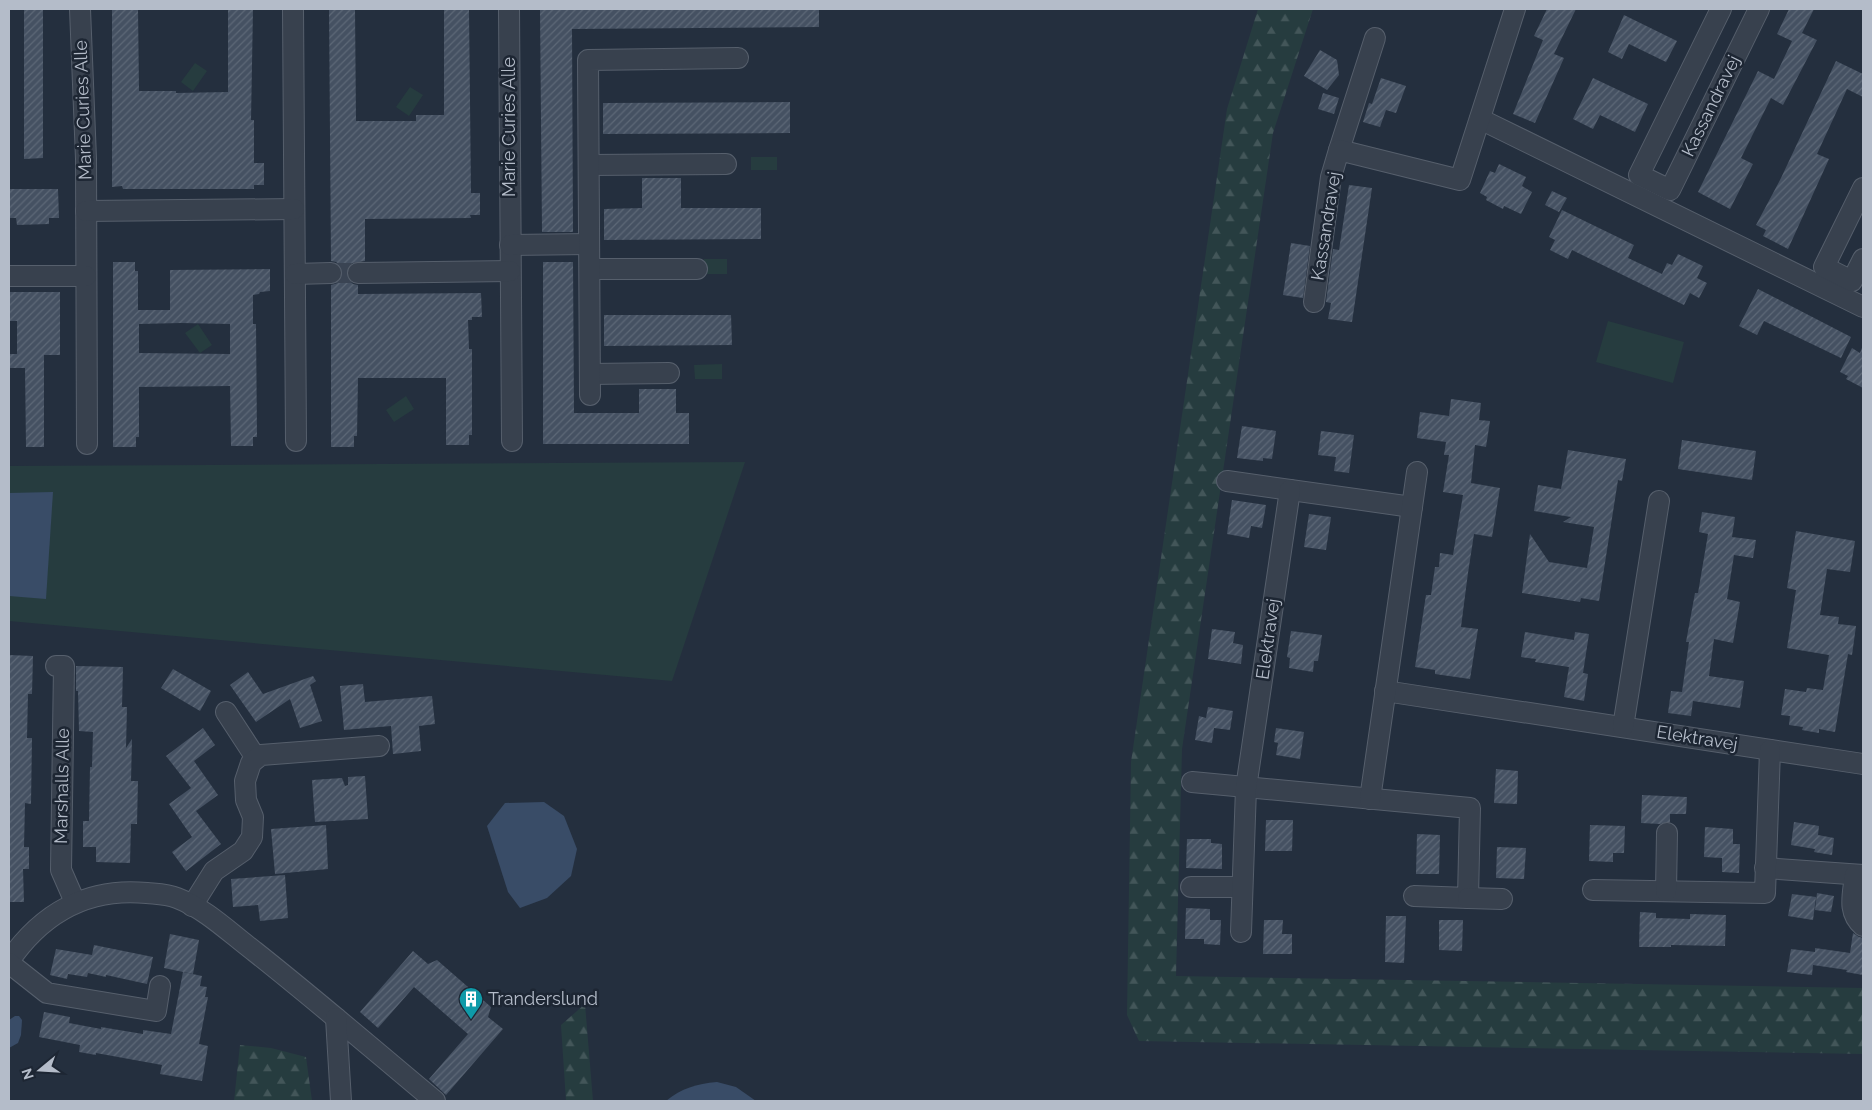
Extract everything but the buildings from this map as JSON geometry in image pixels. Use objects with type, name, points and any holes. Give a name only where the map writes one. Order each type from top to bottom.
[{"type":"street","name":"Marie Curies Alle","points":[[80,9],[86,212],[87,444]]},
{"type":"street","points":[[293,9],[296,441]]},
{"type":"street","name":"Marie Curies Alle","points":[[508,9],[512,442]]},
{"type":"street","name":"Kassandravej","points":[[1339,150],[1460,180],[1515,9]]},
{"type":"street","name":"Kassandravej","points":[[1721,9],[1639,175],[1670,190],[1759,9]]},
{"type":"street","name":"Kassandravej","points":[[1314,302],[1331,177],[1375,38]]},
{"type":"street","points":[[590,396],[588,60],[738,58]]},
{"type":"street","points":[[1480,119],[1647,202],[1834,283],[1863,307]]},
{"type":"street","points":[[589,164],[726,164]]},
{"type":"street","points":[[1647,202],[1656,183]]},
{"type":"street","points":[[1834,283],[1824,267],[1863,188]]},
{"type":"street","points":[[86,212],[294,210]]},
{"type":"street","points":[[510,245],[590,244]]},
{"type":"street","points":[[1834,283],[1852,281],[1863,258]]},
{"type":"street","points":[[590,269],[697,269]]},
{"type":"street","points":[[358,272],[510,271]]},
{"type":"street","points":[[295,274],[331,273]]},
{"type":"street","points":[[9,276],[86,276]]},
{"type":"street","points":[[590,374],[669,373]]},
{"type":"street","points":[[1370,799],[1417,472]]},
{"type":"street","points":[[1227,481],[1412,508]]},
{"type":"street","name":"Elektravej","points":[[1241,932],[1246,788],[1290,490]]},
{"type":"street","points":[[1623,727],[1659,502]]},
{"type":"street","name":"Marshalls Alle","points":[[60,666],[53,872],[75,902]]},
{"type":"street","name":"Elektravej","points":[[1385,691],[1863,764]]},
{"type":"street","points":[[226,712],[256,758]]},
{"type":"street","points":[[192,906],[214,871],[243,851],[252,837],[252,817],[246,800],[245,781],[251,763],[256,758],[261,755],[379,746]]},
{"type":"street","points":[[1593,890],[1765,893],[1770,750]]},
{"type":"street","points":[[1192,782],[1470,808],[1468,898]]},
{"type":"street","points":[[1666,891],[1667,833]]},
{"type":"street","points":[[1765,868],[1859,875],[1852,908],[1855,919],[1863,926]]},
{"type":"street","points":[[1190,887],[1242,887]]},
{"type":"street","points":[[160,986],[156,1011],[47,993],[9,962],[33,932],[57,913],[75,902],[88,897],[129,891],[176,898],[204,912],[290,979],[435,1101]]},
{"type":"street","points":[[1414,896],[1502,900]]},
{"type":"street","points":[[336,1018],[341,1101]]},
{"type":"green space","points":[[1258,9],[1313,9],[1273,133],[1182,749],[1176,976],[1863,988],[1863,1054],[1139,1041],[1127,1015],[1131,762],[1227,109]]},
{"type":"green space","points":[[195,63],[207,71],[193,91],[181,82]]},
{"type":"green space","points":[[410,87],[423,95],[409,116],[396,107]]},
{"type":"green space","points":[[751,157],[777,157],[777,170],[751,170]]},
{"type":"green space","points":[[704,259],[727,259],[727,274],[704,274]]},
{"type":"green space","points":[[1608,321],[1684,342],[1673,383],[1596,362]]},
{"type":"green space","points":[[198,324],[212,345],[200,353],[185,333]]},
{"type":"green space","points":[[722,364],[722,379],[695,379],[694,365]]},
{"type":"green space","points":[[406,396],[414,409],[394,422],[386,410]]},
{"type":"green space","points":[[745,462],[672,681],[9,621],[9,466]]},
{"type":"green space","points":[[585,1004],[593,1101],[566,1101],[561,1025]]},
{"type":"green space","points":[[240,1045],[271,1048],[306,1057],[312,1101],[234,1101]]},
{"type":"water","points":[[53,492],[46,599],[9,596],[9,493]]},
{"type":"water","points":[[544,802],[564,816],[577,849],[571,876],[547,898],[520,908],[508,892],[487,826],[505,803]]},
{"type":"water","points":[[19,1016],[22,1020],[21,1035],[18,1043],[9,1048],[9,1020]]},
{"type":"water","points":[[717,1082],[736,1087],[756,1101],[666,1101],[690,1087]]},
{"type":"tunnel","points":[[331,273],[358,273]]},
{"type":"place","name":"Tranderslund","points":[[471,1020]]}]
